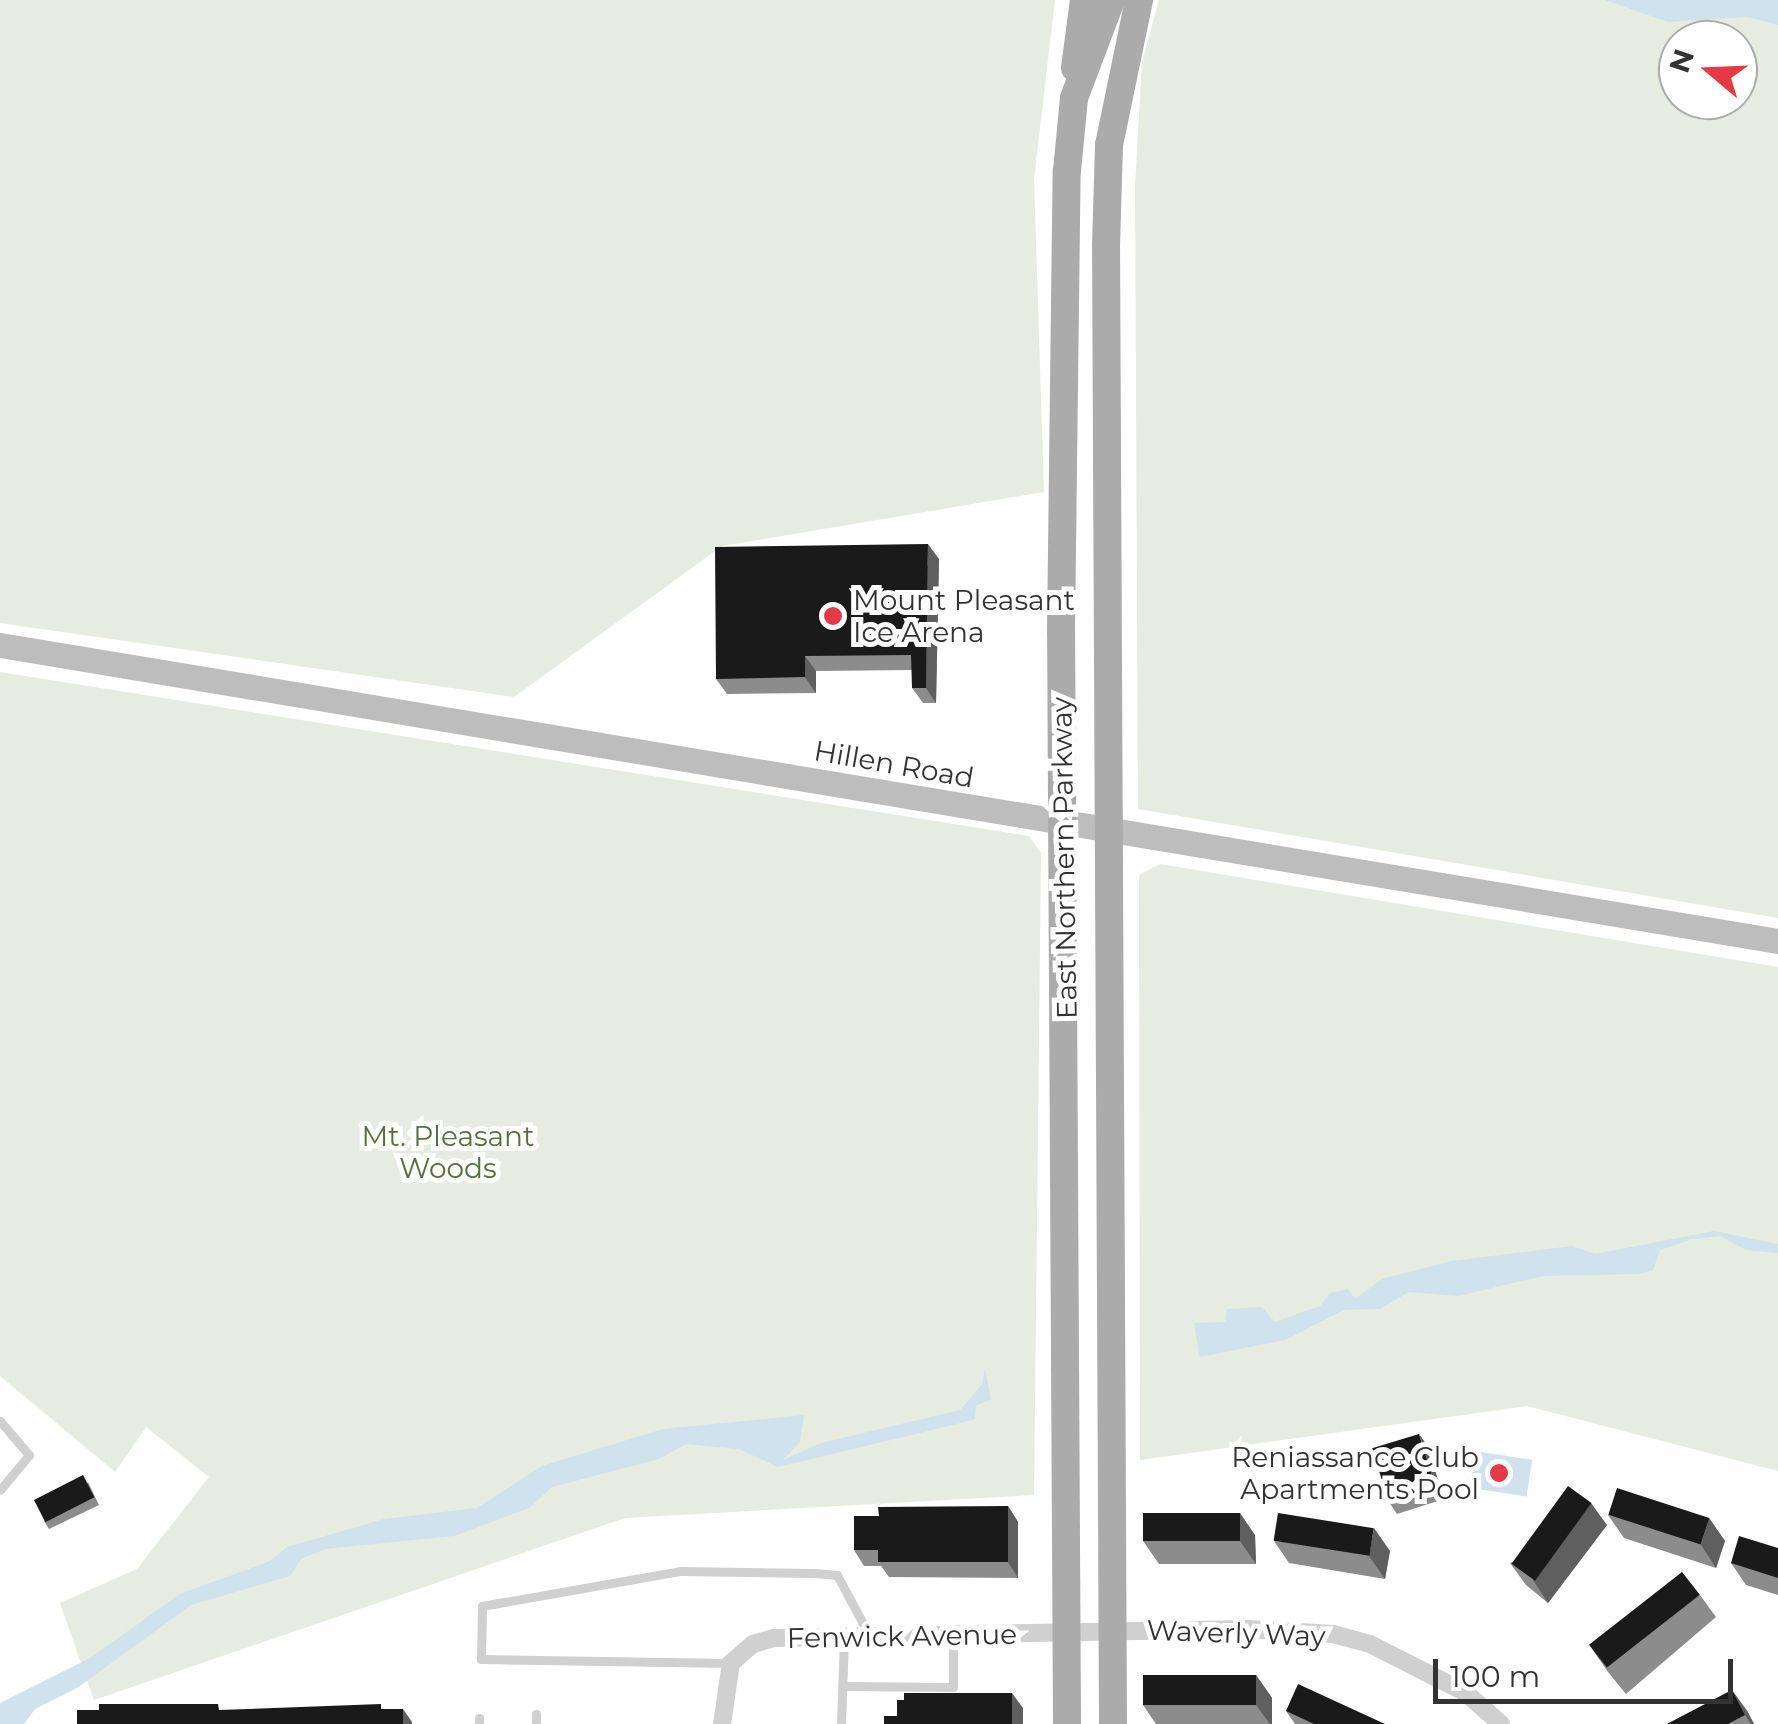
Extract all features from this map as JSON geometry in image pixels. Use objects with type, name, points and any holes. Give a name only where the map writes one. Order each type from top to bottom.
[{"type":"main road","points":[[1074,98],[1084,0]]},
{"type":"main road","name":"East Northern Parkway","points":[[1067,1724],[1062,632],[1067,171],[1074,98],[1111,0]]},
{"type":"main road","name":"East Northern Parkway","points":[[1112,1724],[1109,145],[1139,0]]},
{"type":"street","name":"Hillen Road","points":[[0,646],[1778,940]]},
{"type":"street","name":"Waverly Way","points":[[1067,1631],[1333,1634],[1434,1675],[1501,1724]]},
{"type":"street","name":"Fenwick Avenue","points":[[736,1658],[774,1638],[1067,1631]]},
{"type":"street","points":[[722,1724],[736,1658]]},
{"type":"lane","points":[[0,1421],[28,1455],[0,1490]]},
{"type":"lane","points":[[736,1658],[480,1660],[482,1606],[681,1572],[814,1573],[837,1576],[869,1635]]},
{"type":"lane","points":[[842,1724],[844,1634]]},
{"type":"lane","points":[[842,1686],[953,1687],[953,1635]]},
{"type":"green space","points":[[0,0],[1055,0],[1034,179],[1044,492],[722,546],[514,697],[0,623]]},
{"type":"green space","points":[[1159,0],[1778,0],[1778,918],[1138,809],[1135,186],[1142,62]]},
{"type":"green space","name":"Mt. Pleasant Woods","points":[[0,672],[1029,836],[1041,853],[1034,1495],[625,1518],[94,1700],[60,1603],[137,1569],[209,1477],[146,1427],[115,1472],[0,1376]]},
{"type":"green space","points":[[1160,864],[1778,967],[1778,1471],[1527,1406],[1140,1460],[1139,875]]},
{"type":"water","points":[[1605,0],[1778,0],[1778,25],[1748,17],[1662,20]]},
{"type":"water","points":[[1714,1231],[1778,1244],[1778,1253],[1746,1250],[1720,1236],[1692,1239],[1660,1250],[1653,1270],[1641,1274],[1543,1276],[1458,1296],[1409,1292],[1380,1309],[1344,1310],[1285,1340],[1200,1357],[1194,1323],[1225,1322],[1227,1309],[1262,1307],[1275,1322],[1320,1306],[1330,1293],[1348,1289],[1355,1299],[1382,1279],[1451,1261],[1572,1246],[1595,1254]]},
{"type":"water","points":[[985,1368],[991,1399],[976,1406],[975,1419],[778,1467],[739,1449],[686,1444],[659,1459],[552,1487],[529,1508],[454,1536],[325,1549],[301,1559],[290,1576],[191,1605],[77,1688],[35,1709],[24,1724],[0,1724],[0,1703],[90,1658],[180,1594],[270,1561],[287,1547],[384,1519],[477,1508],[542,1466],[663,1429],[804,1415],[800,1442],[783,1460],[821,1443],[960,1410],[982,1384]]},
{"type":"water","name":"Reniassance Club Apartments Pool","points":[[1475,1451],[1532,1460],[1526,1497],[1469,1488]]},
{"type":"building","name":"Mount Pleasant Ice Arena","points":[[928,544],[926,688],[912,688],[911,655],[805,656],[805,677],[716,679],[715,547]]},
{"type":"building","points":[[1419,1434],[1436,1489],[1389,1503],[1372,1448]]},
{"type":"building","points":[[83,1475],[94,1497],[45,1522],[34,1500]]},
{"type":"building","points":[[1568,1486],[1591,1503],[1535,1581],[1512,1564]]},
{"type":"building","points":[[1617,1488],[1709,1518],[1701,1545],[1608,1515]]},
{"type":"building","points":[[1008,1506],[1008,1562],[878,1562],[878,1550],[854,1550],[854,1516],[879,1516],[878,1507]]},
{"type":"building","points":[[1143,1513],[1240,1513],[1240,1541],[1143,1541]]},
{"type":"building","points":[[1278,1513],[1374,1528],[1369,1556],[1274,1541]]},
{"type":"building","points":[[1739,1536],[1778,1548],[1778,1578],[1731,1563]]},
{"type":"building","points":[[1682,1572],[1700,1595],[1607,1668],[1589,1645]]},
{"type":"building","points":[[1143,1675],[1256,1675],[1256,1705],[1143,1705]]},
{"type":"building","points":[[1298,1684],[1385,1724],[1314,1724],[1286,1711]]},
{"type":"building","points":[[1732,1690],[1745,1715],[1728,1724],[1667,1724]]},
{"type":"building","points":[[904,1693],[1012,1693],[1012,1724],[884,1724],[884,1716],[897,1716],[897,1700],[904,1700]]},
{"type":"building","points":[[99,1704],[218,1704],[219,1710],[381,1704],[381,1709],[403,1709],[403,1724],[77,1724],[77,1710],[99,1710]]},
{"type":"place","name":"Mount Pleasant Ice Arena","points":[[833,616]]},
{"type":"place","name":"Reniassance Club Apartments Pool","points":[[1499,1473]]}]
